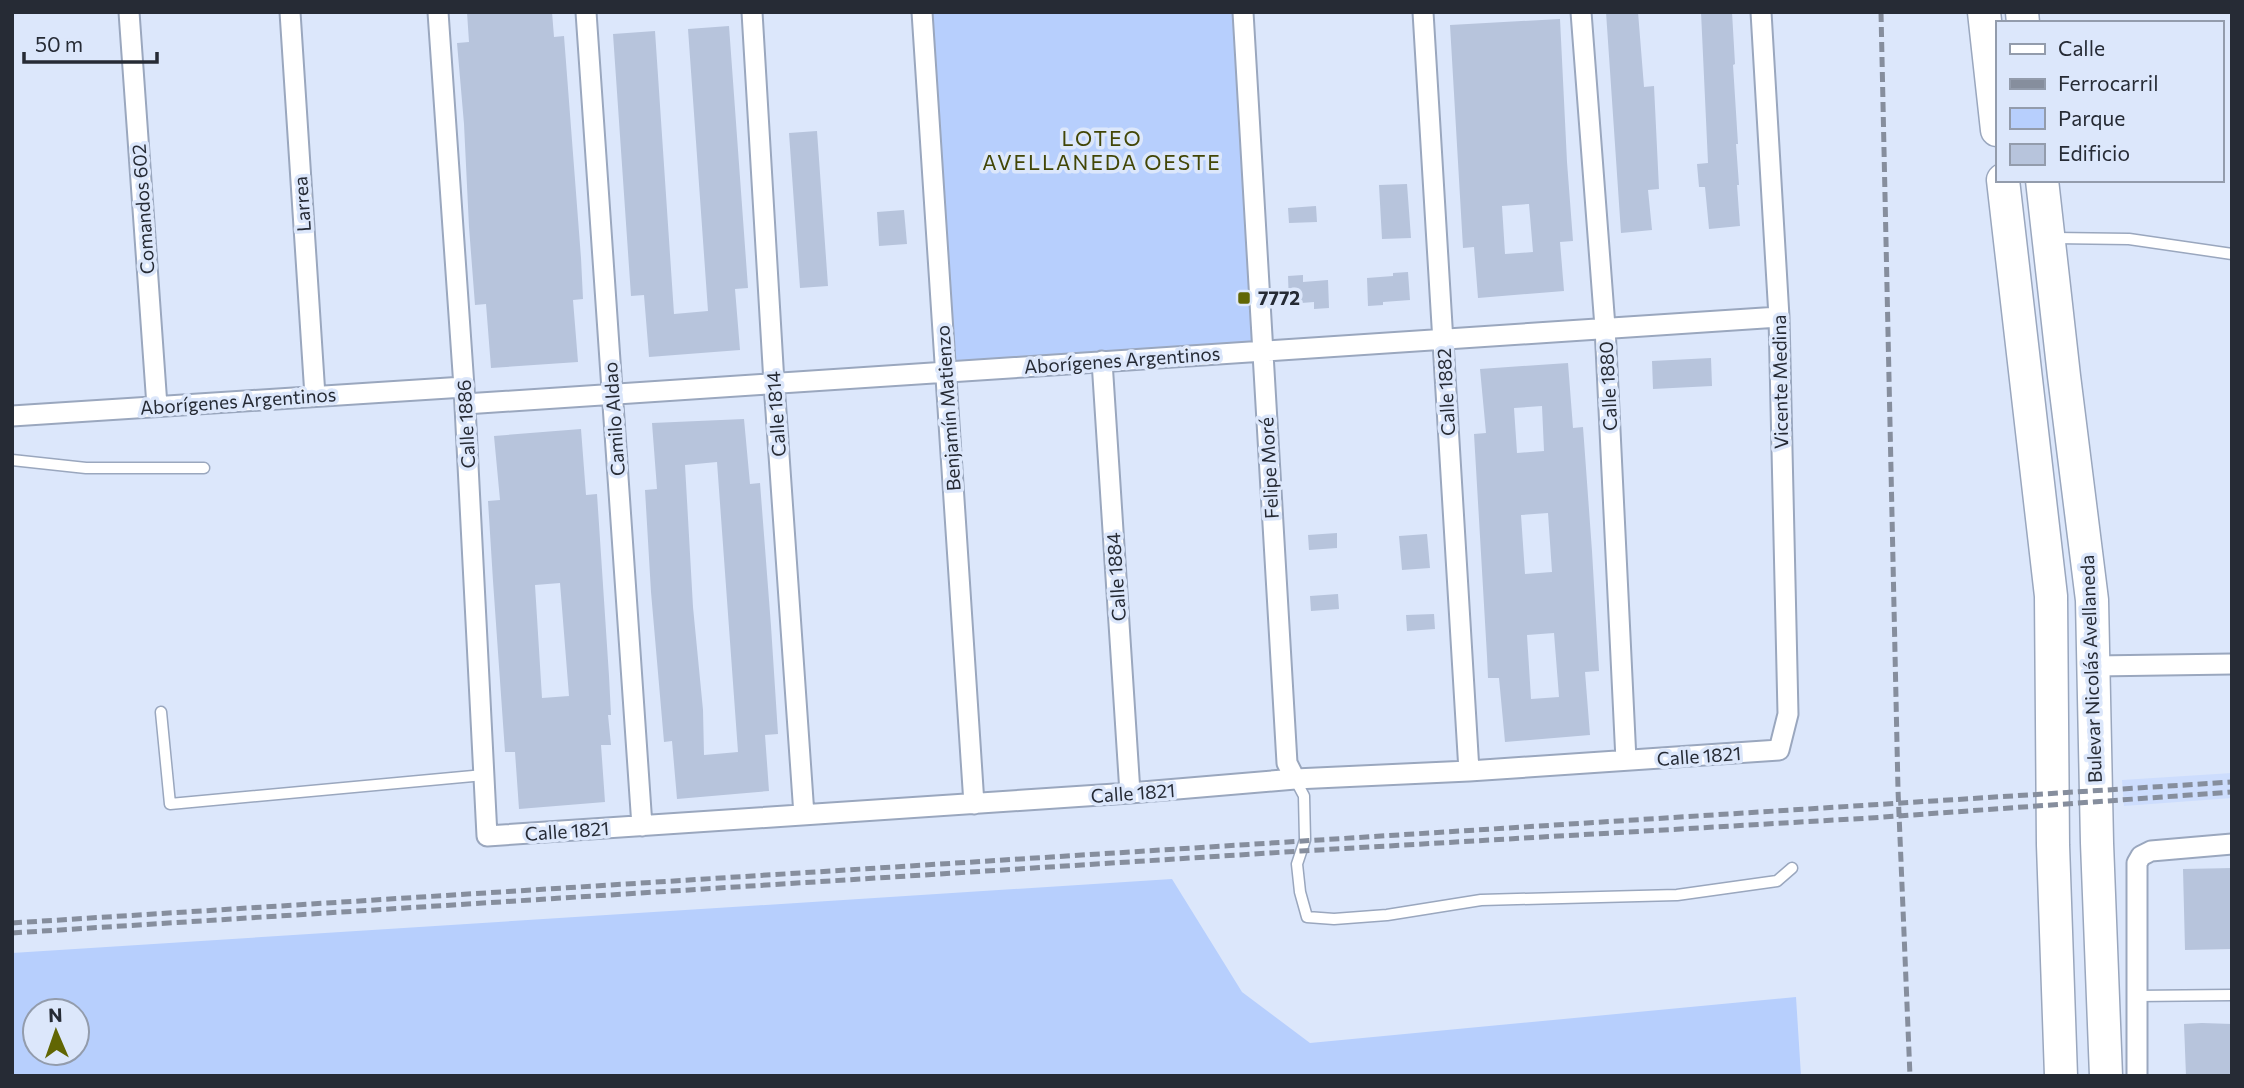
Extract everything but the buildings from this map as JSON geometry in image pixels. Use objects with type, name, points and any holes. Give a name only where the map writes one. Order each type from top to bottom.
[{"type":"main road","points":[[1984,12],[1996,121]]},
{"type":"main road","name":"Bulevar Nicolás Avellaneda","points":[[2024,194],[2050,238],[2092,600],[2097,843],[2106,1076]]},
{"type":"main road","name":"Bulevar Nicolás Avellaneda","points":[[2024,194],[2051,596],[2053,845],[2061,1076]]},
{"type":"street","name":"Comandos 602","points":[[129,12],[157,406]]},
{"type":"street","name":"Larrea","points":[[289,12],[315,396]]},
{"type":"street","name":"Calle 1886","points":[[439,12],[465,396],[488,836]]},
{"type":"street","name":"Camilo Aldao","points":[[586,12],[642,826]]},
{"type":"street","name":"Calle 1814","points":[[752,12],[804,815]]},
{"type":"street","name":"Benjamín Matienzo","points":[[922,12],[974,804]]},
{"type":"street","name":"Felipe Moré","points":[[1243,12],[1287,763],[1295,779]]},
{"type":"street","name":"Calle 1882","points":[[1423,12],[1469,771]]},
{"type":"street","name":"Calle 1880","points":[[1581,12],[1605,327],[1626,760]]},
{"type":"street","name":"Vicente Medina","points":[[1761,12],[1779,317],[1788,715],[1779,750]]},
{"type":"street","name":"Aborígenes Argentinos","points":[[12,416],[315,396],[612,394],[1779,317]]},
{"type":"street","name":"Calle 1884","points":[[1102,361],[1130,793]]},
{"type":"street","points":[[2095,666],[2232,664]]},
{"type":"street","name":"Calle 1821","points":[[488,836],[1130,793],[1295,779],[1469,771],[1779,750]]},
{"type":"street","points":[[2137,1076],[2137,863],[2141,856],[2151,851],[2232,844]]},
{"type":"lane","points":[[2050,238],[2129,239],[2232,254]]},
{"type":"lane","points":[[12,460],[86,468],[204,468]]},
{"type":"lane","points":[[162,712],[170,804],[484,775]]},
{"type":"lane","name":"Felipe Moré","points":[[1295,779],[1304,796],[1305,840],[1297,864],[1300,892],[1307,917],[1334,919],[1387,915],[1481,900],[1677,895],[1777,881],[1792,868]]},
{"type":"lane","points":[[2136,996],[2232,995]]},
{"type":"shaded area","points":[[2232,773],[2232,798],[2124,806],[2122,780]]},
{"type":"green space","points":[[922,12],[1243,12],[1262,350],[946,372]]},
{"type":"green space","points":[[1172,879],[1242,992],[1310,1043],[1796,997],[1801,1076],[12,1076],[12,953]]},
{"type":"railway","points":[[1881,12],[1898,790],[1910,1076]]},
{"type":"railway","points":[[12,923],[2232,782]]},
{"type":"railway","points":[[12,933],[1301,851],[1870,818],[2232,792]]},
{"type":"place","name":"7772","points":[[1244,298]]},
{"type":"district","name":"LOTEO AVELLANEDA OESTE","points":[[1102,151]]}]
